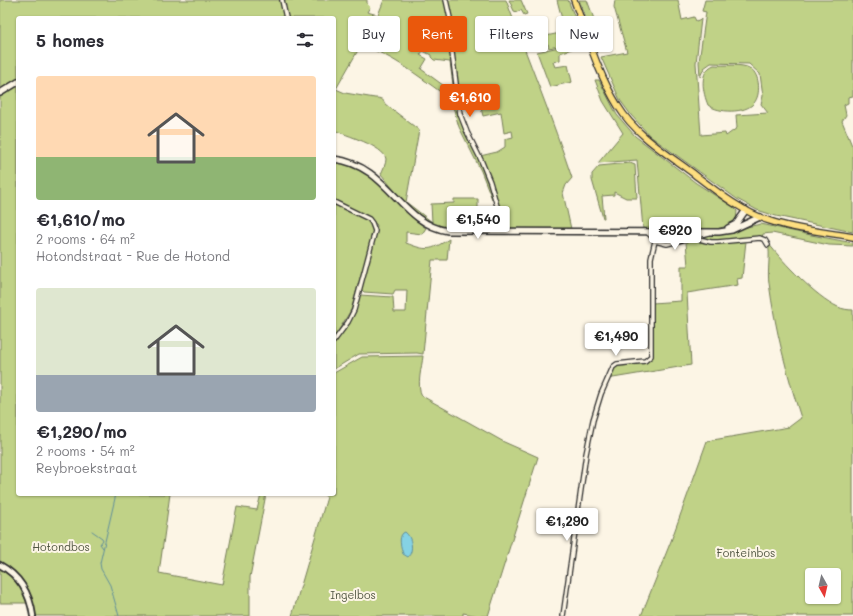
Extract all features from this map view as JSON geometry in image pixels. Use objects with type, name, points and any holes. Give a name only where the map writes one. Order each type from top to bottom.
[{"type":"main road","points":[[574,0],[603,76],[619,107],[626,117],[649,141],[710,186],[746,210],[760,217],[775,222],[853,237]]},
{"type":"main road","points":[[0,93],[16,83]]},
{"type":"main road","points":[[336,159],[349,162],[369,172],[383,182],[413,214],[428,225],[454,231],[712,232],[732,230],[760,217]]},
{"type":"main road","points":[[712,232],[732,227],[746,210]]},
{"type":"street","points":[[282,0],[286,16]]},
{"type":"street","points":[[446,0],[460,114],[488,177],[497,204],[503,232]]},
{"type":"street","points":[[336,203],[368,219],[372,223],[375,231],[354,310],[348,322],[336,338]]},
{"type":"street","points":[[647,232],[655,241],[667,244],[695,238],[712,232]]},
{"type":"street","points":[[695,238],[711,242],[760,238],[765,240],[768,244]]},
{"type":"street","points":[[564,616],[586,454],[601,394],[610,371],[615,365],[645,361],[651,356],[651,258],[655,241]]},
{"type":"street","points":[[0,565],[16,576],[21,583],[30,600],[33,616]]},
{"type":"green space","points":[[0,0],[280,0],[283,11],[283,0],[367,0],[367,4],[370,7],[367,12],[378,15],[384,0],[444,0],[448,16],[408,16],[408,52],[422,52],[420,55],[427,59],[421,69],[451,91],[456,100],[494,199],[492,199],[481,171],[459,127],[451,100],[443,91],[442,93],[413,72],[379,52],[400,52],[400,16],[348,16],[348,52],[357,52],[336,89],[336,16],[16,16],[16,80],[0,89]]},
{"type":"green space","points":[[447,0],[506,0],[512,16],[475,16],[475,52],[526,52],[572,178],[566,185],[563,193],[571,229],[505,229],[497,200],[480,156],[497,152],[505,147],[505,139],[513,137],[512,131],[504,133],[501,112],[483,116],[478,96],[459,98],[454,93],[450,62],[434,60],[431,55],[425,52],[467,52],[467,16],[448,16]]},
{"type":"green space","points":[[509,0],[521,0],[527,14],[524,15],[521,10],[517,12],[514,11]]},
{"type":"green space","points":[[557,0],[568,0],[574,16],[561,16]]},
{"type":"green space","points":[[579,0],[587,0],[593,16],[585,16]]},
{"type":"green space","points":[[615,0],[678,0],[682,20],[694,17],[696,21],[701,19],[696,63],[701,135],[725,133],[726,136],[737,128],[736,115],[768,113],[761,104],[763,96],[760,74],[749,64],[711,63],[704,68],[700,77],[699,62],[706,12],[702,11],[705,0],[853,0],[853,96],[848,97],[848,103],[844,105],[846,115],[842,121],[853,148],[853,232],[776,216],[757,210],[737,199],[650,136],[620,100],[601,57],[627,52],[614,7]]},
{"type":"green space","points":[[556,34],[556,46],[549,48],[548,36]]},
{"type":"green space","points":[[556,48],[556,52],[563,52],[560,53],[560,60],[553,62],[555,67],[568,65],[572,82],[550,87],[537,52],[548,52],[548,50]]},
{"type":"green space","points":[[714,65],[738,65],[747,67],[754,72],[758,80],[758,95],[750,107],[738,111],[725,111],[712,108],[708,105],[703,89],[703,83],[706,72]]},
{"type":"green space","points":[[595,80],[599,80],[617,115],[635,136],[696,183],[737,211],[736,220],[731,225],[716,229],[643,229],[637,160],[598,163],[623,133],[603,101]]},
{"type":"green space","name":"Hotondbos","points":[[16,87],[16,496],[170,496],[159,573],[222,585],[237,507],[257,510],[260,496],[266,496],[250,577],[250,616],[35,616],[23,585],[14,573],[0,563],[0,97]]},
{"type":"green space","points":[[336,89],[345,93],[382,99],[385,104],[419,130],[406,202],[432,222],[431,204],[454,203],[454,199],[478,199],[478,217],[474,217],[474,224],[481,225],[481,229],[443,227],[433,224],[416,213],[408,206],[381,174],[386,159],[384,154],[372,145],[336,131]]},
{"type":"green space","points":[[336,162],[348,165],[373,179],[426,228],[422,234],[406,232],[406,243],[424,248],[433,248],[449,239],[447,260],[432,260],[423,354],[359,354],[336,368],[336,340],[349,322],[359,295],[393,297],[394,312],[406,312],[407,290],[395,290],[393,294],[364,292],[361,289],[377,225],[369,218],[336,201]]},
{"type":"green space","points":[[630,163],[635,165],[637,198],[626,198],[614,192],[614,195],[602,196],[603,218],[592,180],[592,174],[599,166]]},
{"type":"green space","points":[[336,205],[367,220],[370,223],[373,233],[351,310],[336,335]]},
{"type":"green space","points":[[761,224],[853,243],[853,246],[829,245],[772,233],[763,234],[762,237],[716,241],[702,239],[705,236]]},
{"type":"green space","points":[[693,241],[710,244],[746,241],[742,278],[737,279],[738,285],[687,293],[691,365],[607,379],[615,367],[646,363],[651,358],[652,303],[681,301],[681,266],[688,266],[686,242]]},
{"type":"green space","name":"Fonteinbos","points":[[768,243],[791,269],[820,295],[840,308],[853,310],[853,616],[641,616],[671,541],[707,441],[789,427],[801,418],[786,368],[778,334],[769,278]]},
{"type":"green space","name":"Ingelbos","points":[[423,356],[419,381],[422,396],[504,442],[538,457],[488,616],[463,613],[463,616],[292,616],[327,497],[326,496],[336,496],[336,372],[362,357]]},
{"type":"green space","points":[[0,567],[18,583],[27,603],[0,603]]},
{"type":"water","points":[[405,532],[411,541],[412,548],[408,557],[403,554],[400,543],[401,535]]},
{"type":"waterway","points":[[116,496],[100,563],[101,569],[110,585],[119,616]]},
{"type":"waterway","points":[[92,531],[102,538],[103,540],[100,544],[103,548]]}]
